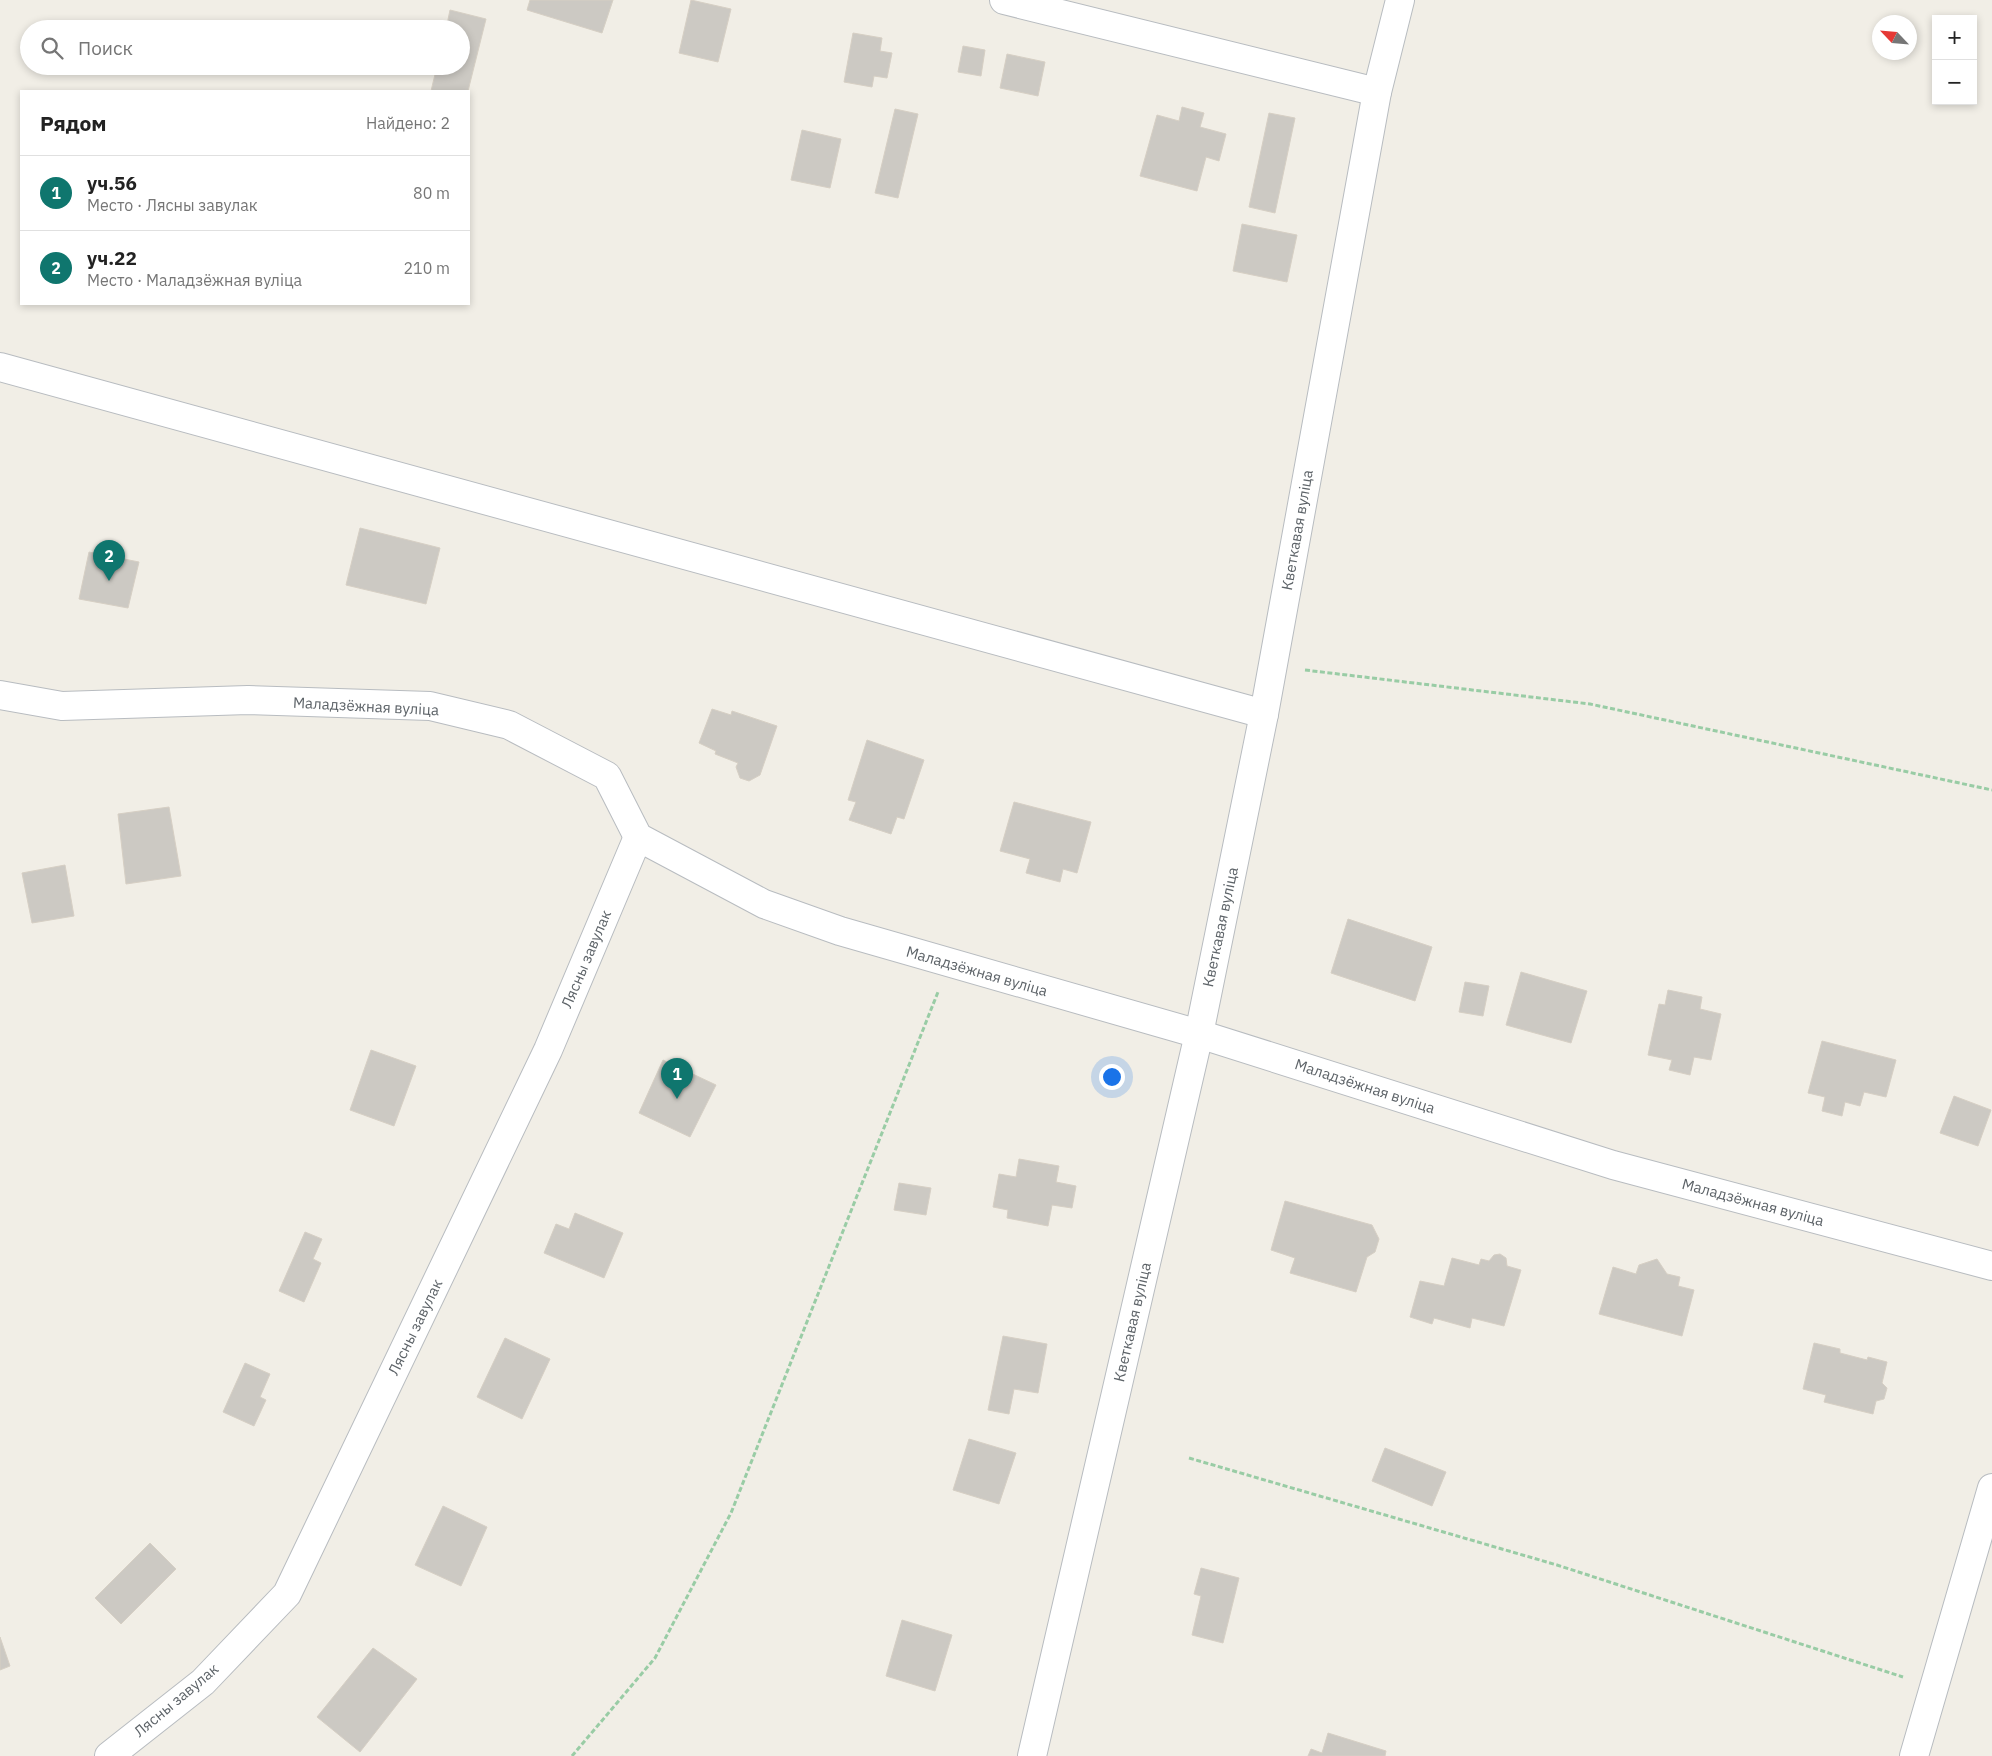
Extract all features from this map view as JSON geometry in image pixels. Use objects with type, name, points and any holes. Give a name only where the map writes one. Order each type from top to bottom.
[{"type":"street","points":[[1004,0],[1377,92]]},
{"type":"street","name":"Кветкавая вуліца","points":[[1032,1756],[1198,1034],[1264,714],[1377,92],[1400,0]]},
{"type":"street","points":[[0,367],[1264,714]]},
{"type":"street","name":"Маладзёжная вуліца","points":[[0,695],[62,706],[248,700],[430,706],[509,725],[607,776],[638,837],[764,904],[840,931],[1198,1034],[1613,1165],[1992,1266]]},
{"type":"street","name":"Лясны завулак","points":[[108,1756],[203,1682],[287,1594],[548,1050],[638,837]]},
{"type":"street","points":[[1914,1756],[1992,1488]]},
{"type":"path","points":[[1272,666],[1590,704],[1992,790]]},
{"type":"path","points":[[572,1756],[654,1658],[731,1513],[949,963]]},
{"type":"path","points":[[1189,1458],[1557,1565],[1935,1687]]},
{"type":"building","points":[[530,0],[613,0],[602,33],[527,10]]},
{"type":"building","points":[[691,0],[731,9],[718,62],[679,53]]},
{"type":"building","points":[[450,10],[486,19],[468,90],[431,90],[435,75],[470,75],[470,20],[448,20]]},
{"type":"building","points":[[853,33],[882,38],[880,51],[892,53],[887,78],[874,76],[872,87],[844,82]]},
{"type":"building","points":[[963,46],[985,50],[981,76],[958,72]]},
{"type":"building","points":[[1007,54],[1045,62],[1038,96],[1000,88]]},
{"type":"building","points":[[1182,107],[1204,113],[1200,127],[1226,134],[1219,161],[1206,157],[1197,191],[1140,176],[1157,115],[1179,121]]},
{"type":"building","points":[[895,109],[918,114],[898,198],[875,193]]},
{"type":"building","points":[[1269,113],[1295,118],[1275,213],[1249,207]]},
{"type":"building","points":[[802,130],[841,139],[830,188],[791,180]]},
{"type":"building","points":[[1242,224],[1297,235],[1287,282],[1233,271]]},
{"type":"building","points":[[360,528],[440,548],[426,604],[346,585]]},
{"type":"building","points":[[89,552],[139,562],[128,608],[79,599]]},
{"type":"building","points":[[712,709],[731,715],[732,711],[777,726],[760,775],[749,781],[740,778],[736,767],[738,763],[715,754],[716,751],[699,743]]},
{"type":"building","points":[[867,740],[924,760],[904,819],[897,817],[891,834],[849,820],[856,802],[848,800]]},
{"type":"building","points":[[1014,802],[1091,822],[1077,873],[1063,869],[1060,882],[1026,873],[1030,859],[1000,851]]},
{"type":"building","points":[[169,807],[181,876],[126,884],[118,814]]},
{"type":"building","points":[[65,865],[74,916],[32,923],[22,873]]},
{"type":"building","points":[[1348,919],[1432,947],[1415,1001],[1331,973]]},
{"type":"building","points":[[1521,972],[1587,991],[1571,1043],[1506,1025]]},
{"type":"building","points":[[1465,982],[1489,986],[1483,1016],[1459,1012]]},
{"type":"building","points":[[1668,990],[1702,997],[1700,1009],[1721,1014],[1711,1060],[1694,1057],[1690,1075],[1669,1070],[1672,1060],[1648,1055],[1659,1004],[1665,1005]]},
{"type":"building","points":[[1822,1041],[1896,1060],[1886,1097],[1864,1092],[1860,1106],[1845,1102],[1842,1116],[1822,1111],[1825,1097],[1808,1093]]},
{"type":"building","points":[[371,1050],[416,1066],[394,1126],[350,1110]]},
{"type":"building","points":[[663,1060],[716,1085],[690,1137],[639,1113]]},
{"type":"building","points":[[1954,1096],[1991,1110],[1978,1146],[1940,1133]]},
{"type":"building","points":[[1019,1159],[1059,1166],[1056,1182],[1076,1186],[1072,1208],[1052,1205],[1048,1226],[1007,1218],[1008,1210],[993,1207],[999,1174],[1016,1177]]},
{"type":"building","points":[[899,1183],[931,1188],[926,1215],[894,1210]]},
{"type":"building","points":[[1285,1201],[1372,1225],[1379,1239],[1375,1252],[1367,1257],[1356,1292],[1290,1273],[1295,1258],[1271,1250]]},
{"type":"building","points":[[575,1213],[623,1233],[604,1278],[544,1253],[556,1224],[569,1229]]},
{"type":"building","points":[[305,1232],[322,1239],[313,1259],[321,1263],[304,1302],[279,1291]]},
{"type":"building","points":[[1500,1254],[1506,1258],[1507,1266],[1521,1270],[1504,1326],[1472,1318],[1470,1328],[1434,1318],[1432,1324],[1410,1317],[1420,1281],[1444,1286],[1452,1258],[1479,1265],[1481,1259],[1489,1261],[1494,1255]]},
{"type":"building","points":[[1657,1259],[1667,1274],[1680,1277],[1678,1286],[1694,1290],[1682,1336],[1599,1314],[1613,1267],[1636,1274],[1639,1265]]},
{"type":"building","points":[[1003,1336],[1047,1344],[1038,1393],[1014,1389],[1009,1414],[988,1410]]},
{"type":"building","points":[[505,1338],[550,1359],[522,1419],[477,1397]]},
{"type":"building","points":[[1814,1343],[1840,1349],[1840,1353],[1867,1360],[1868,1357],[1887,1362],[1882,1383],[1887,1388],[1884,1399],[1876,1401],[1873,1414],[1824,1402],[1826,1395],[1803,1389]]},
{"type":"building","points":[[245,1363],[270,1374],[260,1397],[266,1400],[254,1426],[223,1412]]},
{"type":"building","points":[[969,1439],[1016,1453],[999,1504],[953,1490]]},
{"type":"building","points":[[1385,1448],[1446,1472],[1432,1506],[1372,1481]]},
{"type":"building","points":[[443,1506],[487,1527],[461,1586],[415,1565]]},
{"type":"building","points":[[150,1543],[176,1569],[121,1624],[95,1598]]},
{"type":"building","points":[[1201,1568],[1239,1578],[1223,1643],[1192,1635],[1201,1596],[1194,1594]]},
{"type":"building","points":[[902,1620],[952,1635],[935,1691],[886,1676]]},
{"type":"building","points":[[0,1637],[10,1666],[0,1670]]},
{"type":"building","points":[[373,1648],[417,1679],[360,1752],[317,1717]]},
{"type":"building","points":[[1328,1733],[1386,1751],[1385,1756],[1308,1756],[1311,1749],[1322,1753]]},
{"type":"place","name":"уч.22","points":[[109,581]]},
{"type":"place","name":"уч.56","points":[[677,1099]]}]
